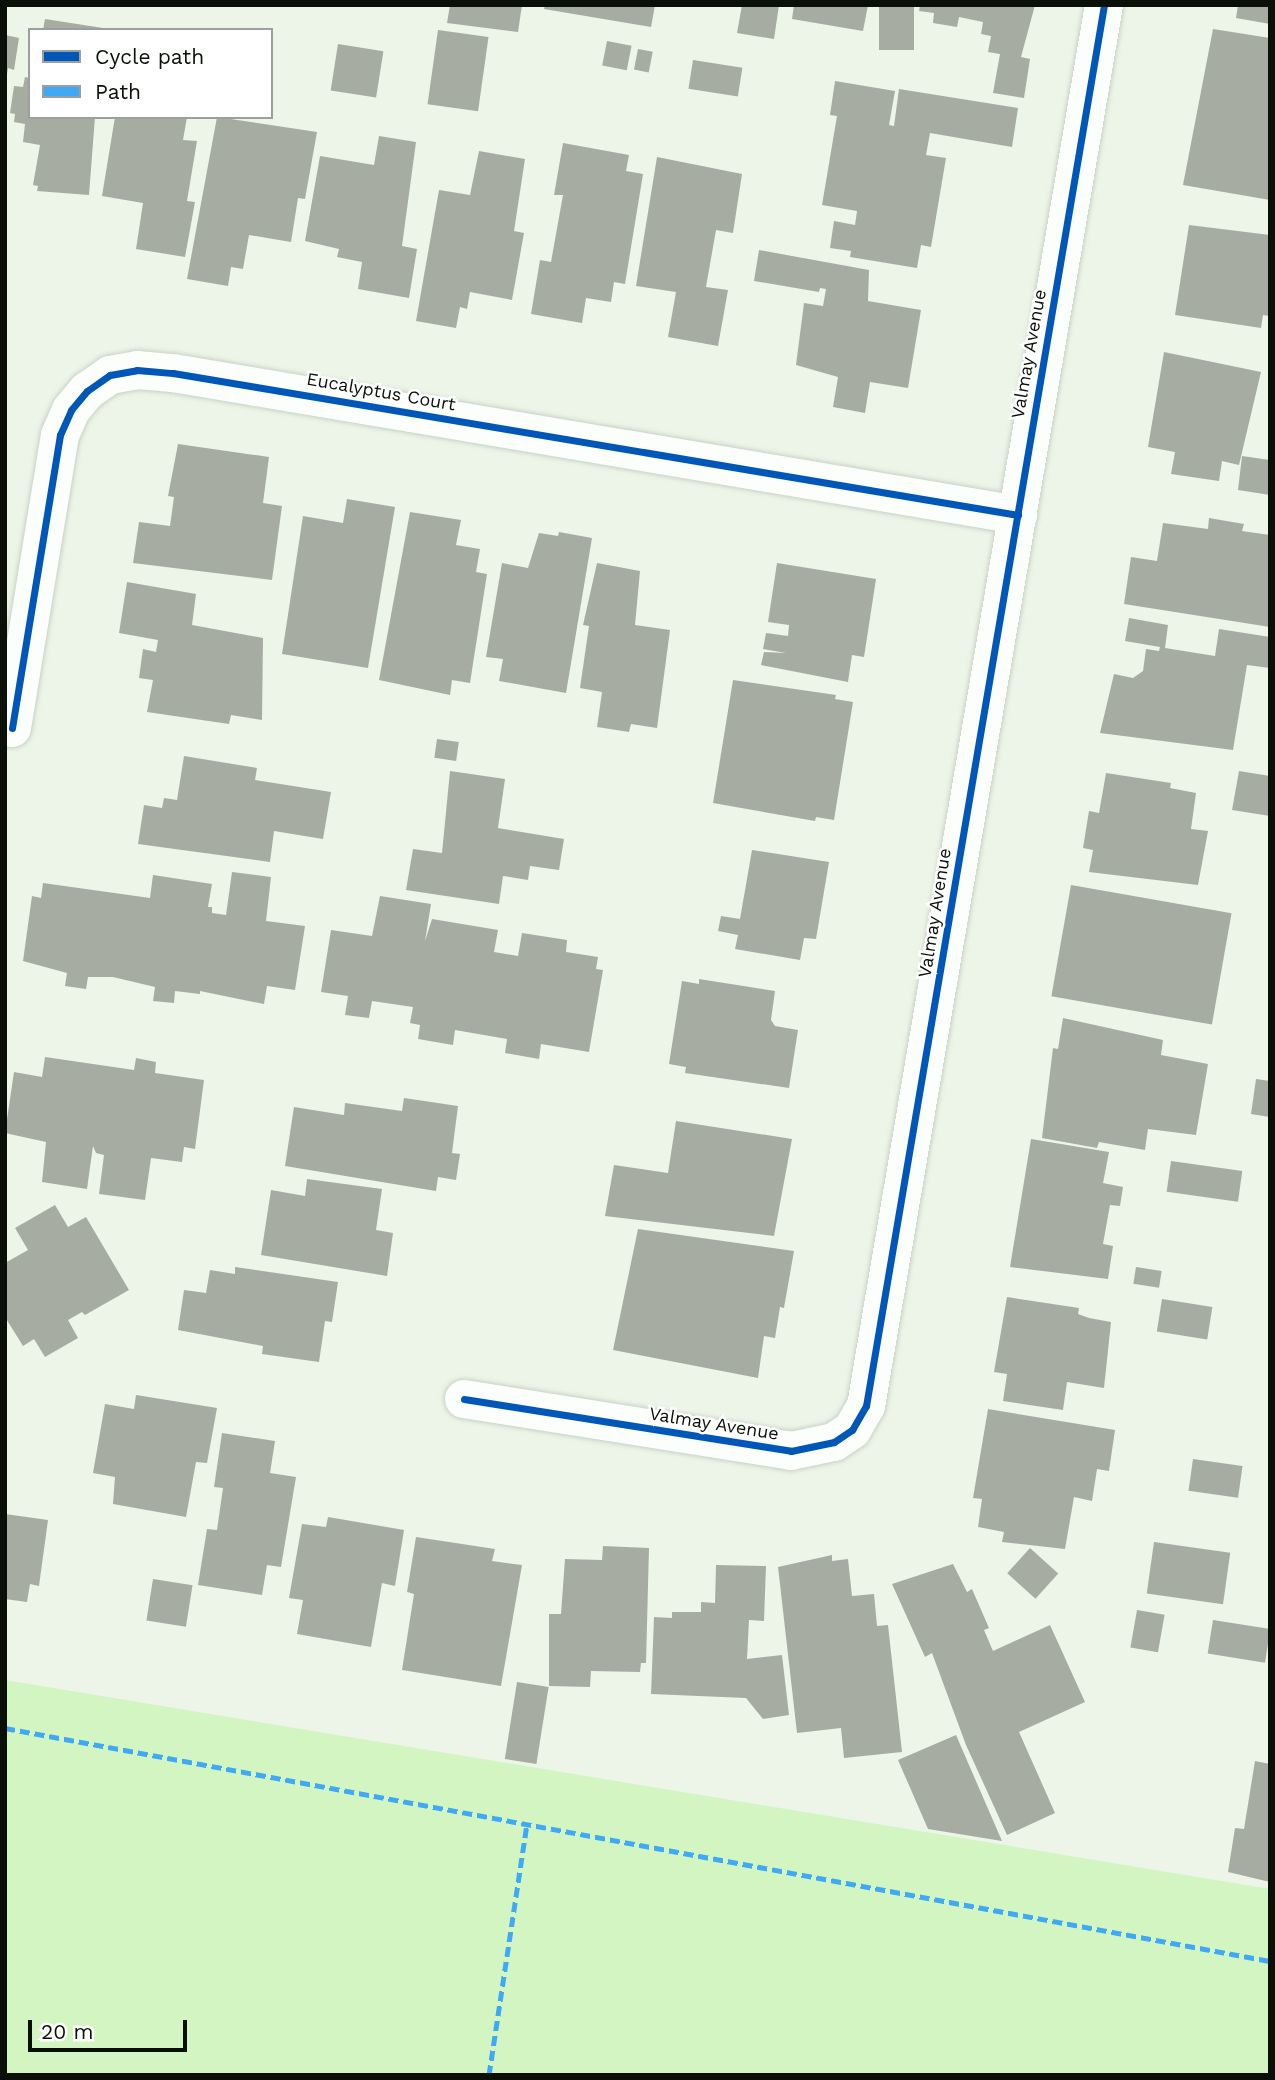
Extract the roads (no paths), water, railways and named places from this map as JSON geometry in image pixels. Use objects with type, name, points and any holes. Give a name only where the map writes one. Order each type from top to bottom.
[{"type":"street","name":"Valmay Avenue","points":[[464,1399],[791,1451],[815,1449],[852,1430],[866,1406],[874,1375],[1104,5]]},
{"type":"street","name":"Eucalyptus Court","points":[[12,728],[60,435],[71,410],[87,390],[110,375],[137,370],[173,373],[1018,515]]}]
